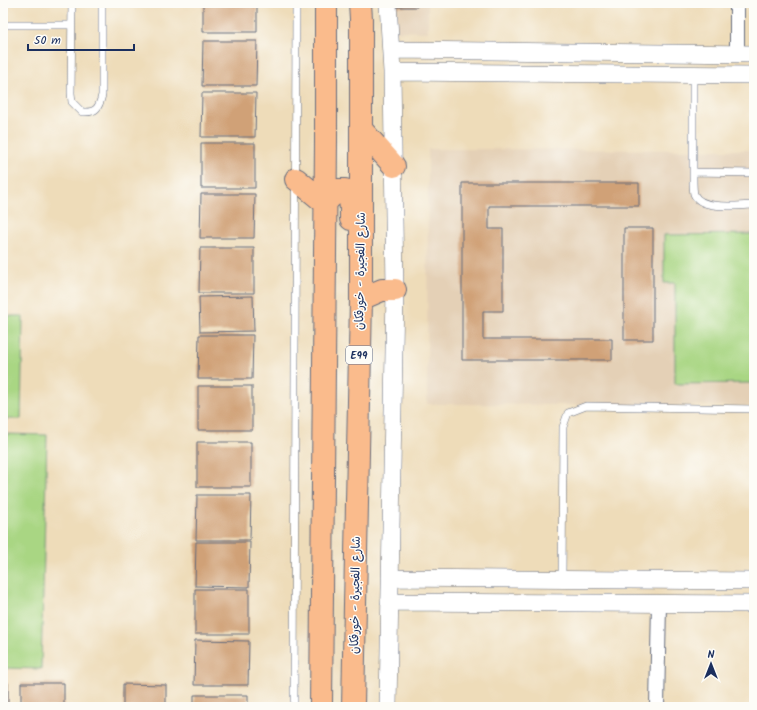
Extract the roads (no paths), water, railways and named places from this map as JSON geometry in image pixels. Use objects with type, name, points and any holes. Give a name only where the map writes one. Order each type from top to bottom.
[{"type":"highway","points":[[321,707],[326,3]]},
{"type":"highway","name":"شارع الفجيرة - خورفكان","points":[[353,707],[359,324],[361,299],[362,130],[360,3]]},
{"type":"highway","points":[[362,130],[394,166]]},
{"type":"highway","points":[[296,179],[325,203]]},
{"type":"highway","points":[[325,203],[338,190],[345,190],[348,193],[350,201],[354,299],[359,324]]},
{"type":"highway","points":[[361,299],[382,290],[395,290]]},
{"type":"street","points":[[388,3],[392,72],[395,290],[388,707]]},
{"type":"street","points":[[737,3],[737,54]]},
{"type":"street","points":[[391,50],[754,54]]},
{"type":"street","points":[[392,72],[754,75]]},
{"type":"street","points":[[390,578],[754,581]]},
{"type":"street","points":[[389,602],[754,604]]},
{"type":"street","points":[[658,707],[659,603]]},
{"type":"lane","points":[[72,3],[72,102],[82,112],[88,113],[96,110],[102,95],[102,3]]},
{"type":"lane","points":[[294,707],[296,3]]},
{"type":"lane","points":[[3,25],[71,25]]},
{"type":"lane","points":[[693,75],[694,195],[700,201],[711,206],[754,205]]},
{"type":"lane","points":[[693,172],[754,173]]},
{"type":"lane","points":[[562,579],[563,427],[568,413],[586,406],[754,409]]}]
